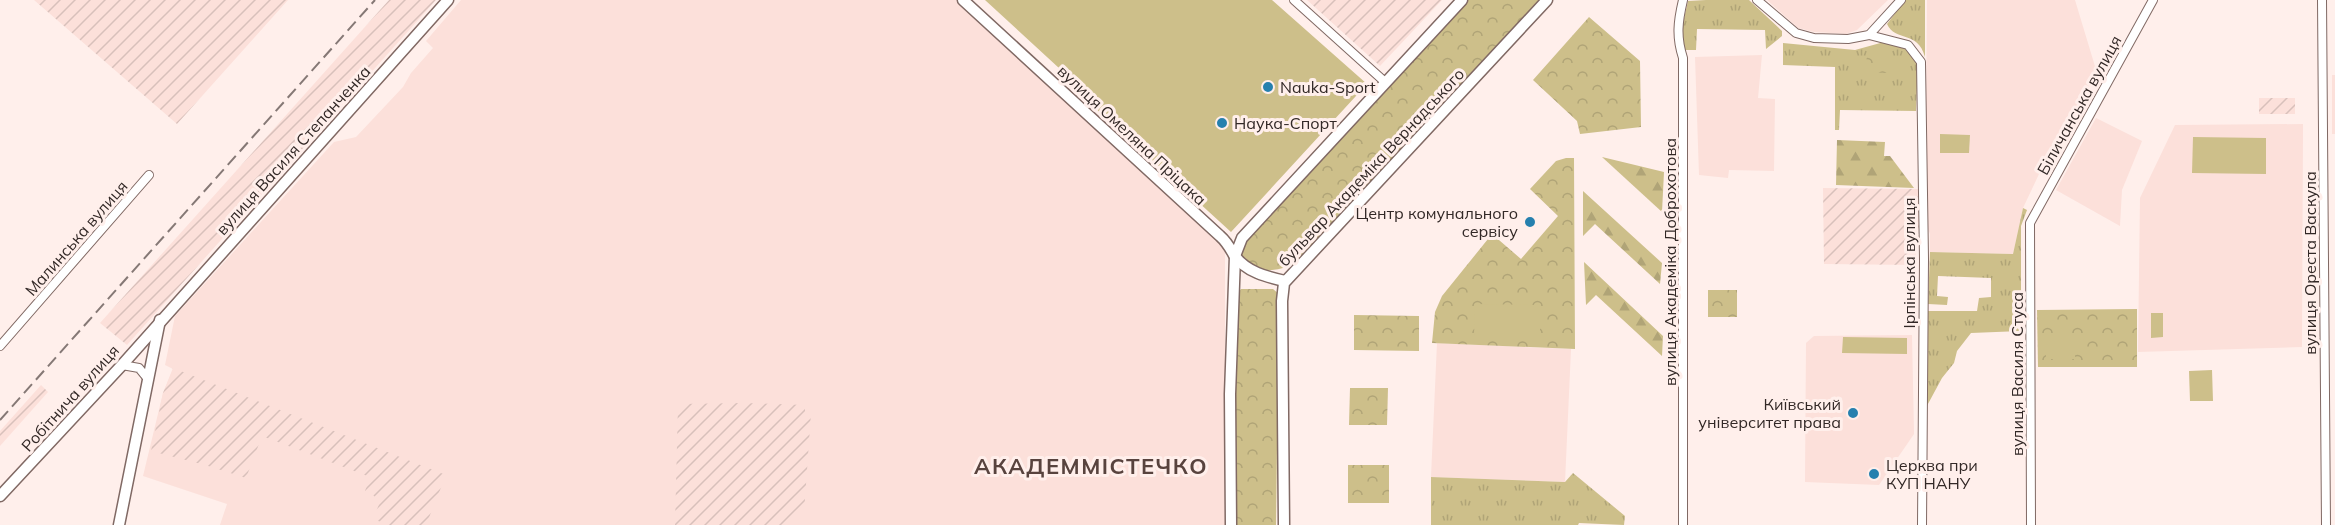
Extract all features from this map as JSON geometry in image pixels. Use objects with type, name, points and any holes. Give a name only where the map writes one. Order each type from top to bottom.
[{"type":"street","name":"вулиця Василя Степанченка","points":[[160,320],[448,0]]},
{"type":"street","name":"вулиця Омеляна Пріцака","points":[[963,0],[1220,236],[1230,246],[1235,256],[1254,272],[1285,281]]},
{"type":"street","points":[[1294,0],[1385,82]]},
{"type":"street","points":[[1231,525],[1230,394],[1235,256],[1242,238],[1462,0]]},
{"type":"street","name":"бульвар Академіка Вернадського","points":[[1284,525],[1282,301],[1285,281],[1546,0]]},
{"type":"street","name":"вулиця Академіка Доброхотова","points":[[1683,0],[1678,24],[1679,45],[1683,58],[1683,525]]},
{"type":"street","points":[[1757,0],[1796,33],[1814,38],[1848,39],[1869,35],[1901,0]]},
{"type":"street","name":"Біличанська вулиця","points":[[2030,223],[2153,0]]},
{"type":"street","name":"вулиця Ореста Васкула","points":[[2322,0],[2326,525]]},
{"type":"street","name":"Ірпінська вулиця","points":[[1869,35],[1908,45],[1921,62],[1924,259],[1922,525]]},
{"type":"street","name":"Малинська вулиця","points":[[0,346],[149,175]]},
{"type":"street","name":"вулиця Василя Стуса","points":[[2030,223],[2031,525]]},
{"type":"street","name":"Робітнича вулиця","points":[[0,496],[122,365],[160,320]]},
{"type":"street","points":[[119,525],[160,320]]},
{"type":"street","points":[[122,365],[139,368],[149,380]]},
{"type":"shaded area","points":[[34,0],[288,0],[177,124]]},
{"type":"shaded area","points":[[389,0],[436,0],[127,345],[100,323]]},
{"type":"shaded area","points":[[461,0],[960,0],[1218,239],[1225,251],[1225,525],[220,525],[227,504],[143,476],[163,393],[173,369],[165,365],[175,316],[334,142],[356,137],[403,87],[411,73],[433,48],[426,41]]},
{"type":"shaded area","points":[[1307,0],[1442,0],[1380,66]]},
{"type":"shaded area","points":[[1767,0],[1888,0],[1857,30],[1846,34],[1814,32],[1798,28]]},
{"type":"shaded area","points":[[1927,0],[2075,0],[2097,73],[2039,174],[2023,208],[2013,254],[1930,252],[1930,234],[1925,221]]},
{"type":"shaded area","points":[[1762,55],[1758,98],[1775,99],[1774,171],[1729,170],[1728,178],[1699,175],[1695,57]]},
{"type":"shaded area","points":[[2332,75],[2335,75],[2335,134],[2332,134]]},
{"type":"shaded area","points":[[2259,98],[2295,98],[2295,114],[2259,114]]},
{"type":"shaded area","points":[[2096,118],[2142,141],[2122,190],[2120,226],[2056,190]]},
{"type":"shaded area","points":[[2303,124],[2302,347],[2138,352],[2140,198],[2175,125]]},
{"type":"shaded area","points":[[1823,188],[1919,189],[1920,227],[1916,231],[1916,265],[1824,264]]},
{"type":"shaded area","points":[[1912,335],[1914,434],[1879,485],[1805,482],[1806,343],[1814,336]]},
{"type":"shaded area","points":[[1437,343],[1571,349],[1565,482],[1431,477]]},
{"type":"shaded area","points":[[173,368],[446,475],[426,525],[389,525],[373,519],[380,502],[365,491],[370,477],[262,436],[246,478],[151,451],[163,393]]},
{"type":"shaded area","points":[[41,385],[48,392],[0,446],[0,431]]},
{"type":"shaded area","points":[[678,404],[805,405],[805,412],[811,413],[804,513],[792,521],[791,525],[675,525]]},
{"type":"green space","name":"Наука-Спорт","points":[[985,0],[1272,0],[1367,84],[1231,232],[1094,107],[1097,103]]},
{"type":"green space","points":[[1468,0],[1539,0],[1299,261],[1274,270],[1257,269],[1249,265],[1240,250],[1245,243]]},
{"type":"green space","points":[[1749,0],[1782,31],[1782,36],[1766,49],[1765,30],[1697,29],[1696,50],[1684,50],[1682,27],[1688,1]]},
{"type":"green space","points":[[1905,0],[1925,0],[1925,57],[1917,43],[1895,33],[1887,24]]},
{"type":"green space","points":[[1589,17],[1640,61],[1641,127],[1580,134],[1577,121],[1533,80]]},
{"type":"green space","points":[[1884,42],[1903,46],[1918,63],[1916,111],[1840,110],[1839,130],[1835,130],[1835,67],[1783,65],[1783,43],[1855,50]]},
{"type":"green space","points":[[1867,52],[1888,53],[1887,73],[1866,72]]},
{"type":"green space","points":[[1940,134],[1970,135],[1969,153],[1940,153]]},
{"type":"green space","points":[[2193,137],[2266,138],[2266,174],[2192,173]]},
{"type":"green space","points":[[1837,140],[1885,142],[1884,156],[1890,156],[1914,188],[1836,185]]},
{"type":"green space","points":[[1602,157],[1664,172],[1662,212]]},
{"type":"green space","points":[[1574,158],[1575,349],[1432,343],[1435,312],[1442,296],[1492,234],[1521,259],[1558,216],[1530,189],[1556,161]]},
{"type":"green space","points":[[1583,191],[1662,263],[1660,284],[1595,224],[1583,236]]},
{"type":"green space","points":[[2023,208],[2027,210],[2021,226],[2021,331],[1971,333],[1957,351],[1954,363],[1942,378],[1922,415],[1928,311],[1977,311],[1979,298],[1991,297],[1991,278],[1938,276],[1937,296],[1948,297],[1947,305],[1928,304],[1930,252],[2013,254]]},
{"type":"green space","points":[[1584,262],[1663,336],[1662,356],[1596,295],[1586,305]]},
{"type":"green space","points":[[1241,289],[1273,289],[1279,294],[1276,525],[1235,525],[1236,295]]},
{"type":"green space","points":[[1708,290],[1737,290],[1737,317],[1708,317]]},
{"type":"green space","points":[[1475,304],[1540,305],[1540,336],[1474,336]]},
{"type":"green space","points":[[2137,309],[2137,367],[2038,367],[2037,310]]},
{"type":"green space","points":[[2151,313],[2163,313],[2163,337],[2151,338]]},
{"type":"green space","points":[[1354,315],[1419,316],[1419,351],[1354,350]]},
{"type":"green space","points":[[1843,337],[1907,338],[1907,354],[1842,353]]},
{"type":"green space","points":[[2046,339],[2075,339],[2075,359],[2046,359]]},
{"type":"green space","points":[[2212,370],[2213,401],[2190,401],[2189,371]]},
{"type":"green space","points":[[1350,388],[1388,388],[1387,425],[1349,425]]},
{"type":"green space","points":[[1348,465],[1389,465],[1389,503],[1348,503]]},
{"type":"green space","points":[[1573,473],[1625,516],[1624,525],[1579,523],[1578,525],[1431,525],[1431,477],[1565,482]]},
{"type":"railway","points":[[0,420],[375,0]]},
{"type":"place","name":"Nauka-Sport","points":[[1268,87]]},
{"type":"place","name":"Наука-Спорт","points":[[1222,123]]},
{"type":"place","name":"Центр комунального сервісу","points":[[1530,222]]},
{"type":"place","name":"Київський університет права","points":[[1853,413]]},
{"type":"place","name":"Церква при КУП НАНУ","points":[[1874,474]]},
{"type":"district","name":"АКАДЕММІСТЕЧКО","points":[[1091,466]]}]
